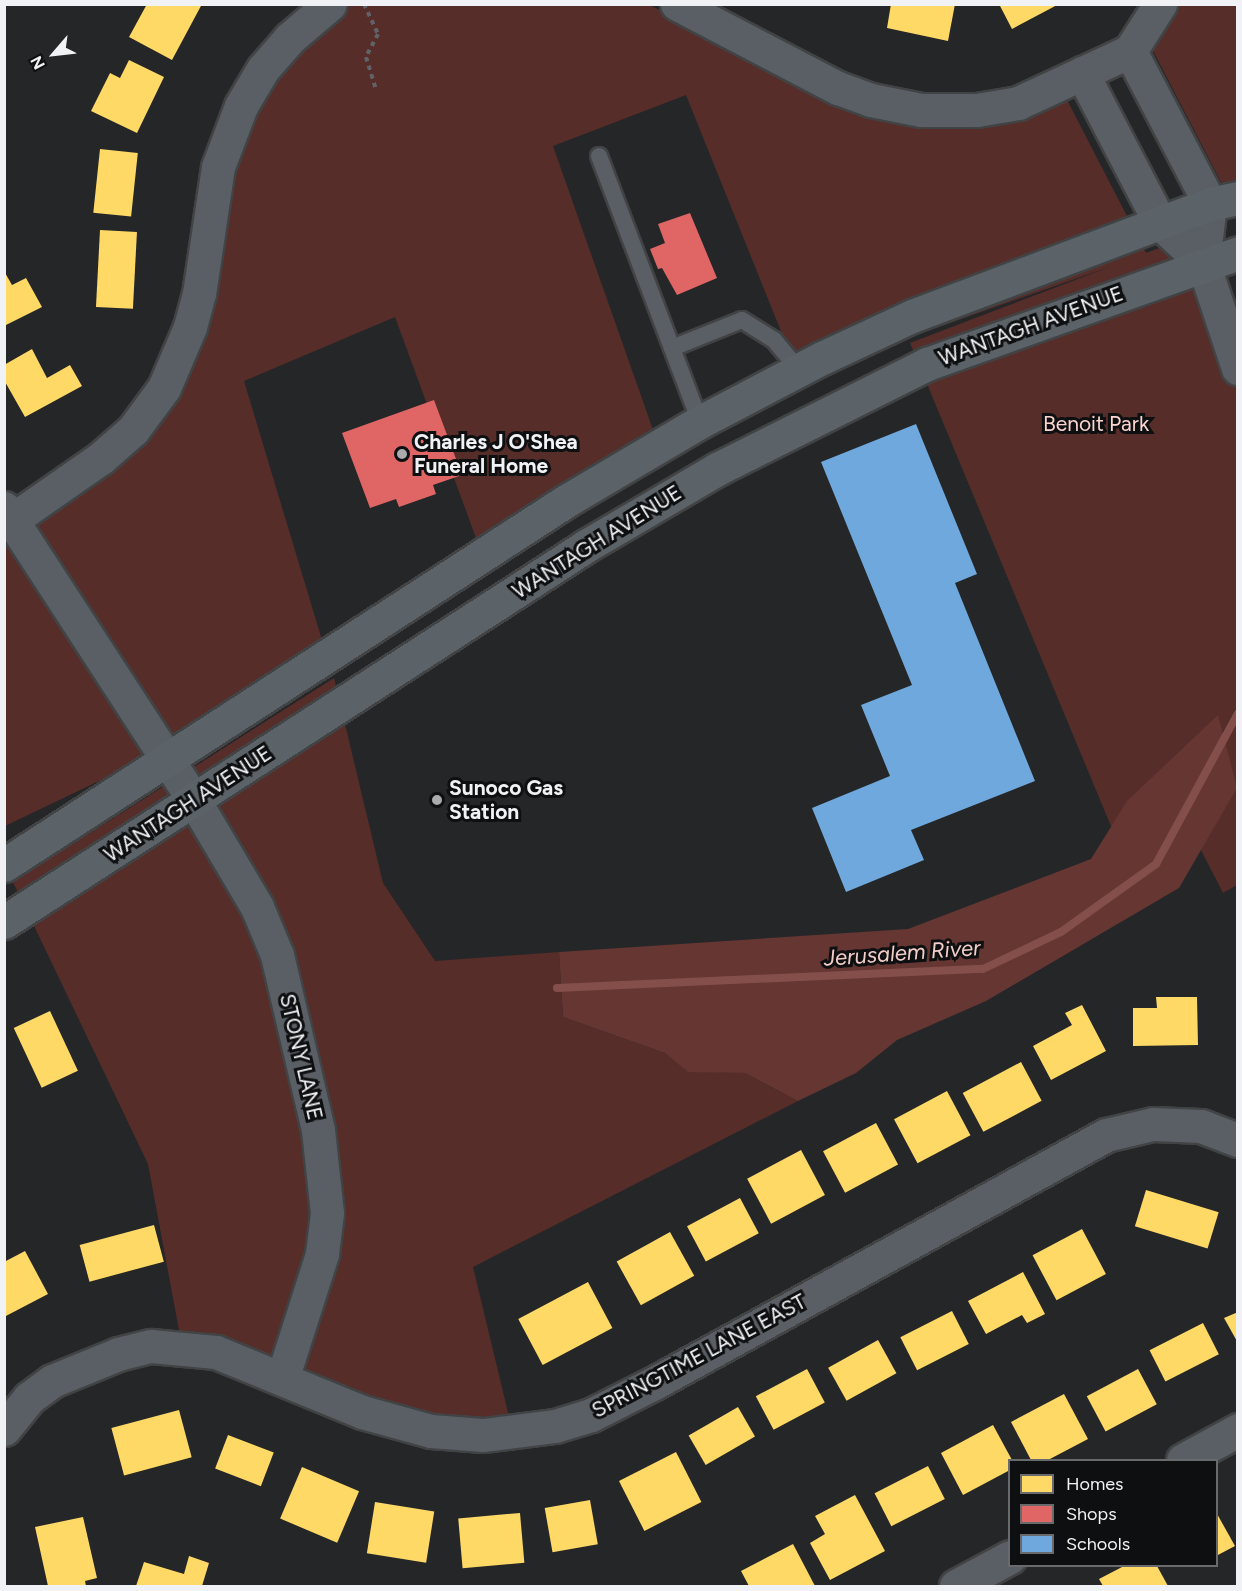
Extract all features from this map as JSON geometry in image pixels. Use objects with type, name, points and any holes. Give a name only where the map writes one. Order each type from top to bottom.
[{"type":"main road","points":[[4,865],[567,501],[700,422],[799,370],[912,316],[1224,201]]},
{"type":"main road","name":"WANTAGH AVENUE","points":[[4,922],[195,802],[310,723],[576,552],[717,469],[927,364],[1203,263],[1238,253]]},
{"type":"street","points":[[8,514],[101,458],[133,430],[164,388],[190,327],[199,294],[218,167],[241,106],[284,46],[330,4]]},
{"type":"street","points":[[676,4],[838,88],[871,100],[921,110],[977,110],[1018,103],[1130,51],[1160,4]]},
{"type":"street","points":[[1130,51],[1224,201],[1203,263]]},
{"type":"street","points":[[1082,74],[1160,223],[1203,263],[1238,368]]},
{"type":"street","name":"STONY LANE","points":[[8,514],[195,802],[257,907],[277,955],[325,1173],[327,1214],[322,1254],[282,1379]]},
{"type":"street","name":"SPRINGTIME LANE EAST","points":[[7,1425],[52,1381],[118,1353],[151,1346],[216,1352],[362,1412],[431,1431],[483,1435],[555,1426],[591,1415],[656,1382],[1106,1135],[1153,1124],[1200,1126],[1238,1140]]},
{"type":"street","points":[[1187,1459],[1238,1430]]},
{"type":"street","points":[[956,1587],[1008,1558]]},
{"type":"lane","points":[[599,156],[700,422]]},
{"type":"lane","points":[[672,348],[742,320],[774,340],[799,370]]},
{"type":"path","points":[[364,4],[378,34],[366,57],[375,89]]},
{"type":"green space","name":"Benoit Park","points":[[349,5],[649,5],[836,93],[1065,96],[1146,253],[1189,237],[1237,378],[1237,706],[1154,858],[1128,867],[910,343],[1112,266],[799,376],[686,95],[553,146],[664,461],[487,568],[395,317],[244,381],[331,670],[5,826],[4,515],[165,393],[221,169],[265,74]]},
{"type":"green space","points":[[1172,5],[1237,5],[1237,183],[1223,186],[1149,43]]},
{"type":"green space","points":[[334,678],[383,883],[435,961],[559,952],[563,1017],[665,1053],[688,1071],[745,1073],[798,1101],[473,1267],[511,1425],[436,1426],[181,1341],[148,1164],[13,882]]},
{"type":"green space","points":[[1237,719],[1237,885],[1223,893],[1184,817]]},
{"type":"shaded area","points":[[1218,715],[1237,788],[1179,888],[986,1001],[897,1040],[856,1073],[798,1101],[745,1073],[688,1072],[665,1053],[563,1017],[559,952],[908,929],[1091,859],[1127,801]]},
{"type":"building: Homes","points":[[147,4],[202,4],[172,60],[129,37]]},
{"type":"building: Homes","points":[[891,4],[955,4],[948,41],[887,28]]},
{"type":"building: Homes","points":[[999,4],[1059,4],[1012,29]]},
{"type":"building: Homes","points":[[129,60],[164,77],[137,133],[91,111],[110,73],[120,78]]},
{"type":"building: Homes","points":[[100,149],[138,153],[131,217],[93,213]]},
{"type":"building: Homes","points":[[100,230],[137,232],[133,309],[96,307]]},
{"type":"building: Homes","points":[[4,271],[12,285],[26,278],[42,307],[4,326]]},
{"type":"building: Homes","points":[[32,349],[47,378],[70,365],[82,386],[25,417],[4,380],[4,365]]},
{"type":"building: Homes","points":[[1156,997],[1197,997],[1198,1045],[1133,1046],[1133,1008],[1157,1008]]},
{"type":"building: Homes","points":[[1082,1005],[1106,1051],[1051,1080],[1033,1046],[1072,1025],[1065,1013]]},
{"type":"building: Homes","points":[[50,1011],[78,1071],[42,1088],[14,1028]]},
{"type":"building: Homes","points":[[1021,1062],[1042,1101],[983,1132],[963,1093]]},
{"type":"building: Homes","points":[[947,1091],[970,1135],[917,1163],[894,1119]]},
{"type":"building: Homes","points":[[876,1123],[898,1164],[845,1193],[823,1151]]},
{"type":"building: Homes","points":[[801,1150],[825,1195],[771,1224],[747,1179]]},
{"type":"building: Homes","points":[[1146,1190],[1219,1212],[1208,1249],[1135,1226]]},
{"type":"building: Homes","points":[[740,1198],[759,1233],[706,1261],[687,1226]]},
{"type":"building: Homes","points":[[154,1225],[164,1262],[89,1282],[80,1245]]},
{"type":"building: Homes","points":[[1082,1229],[1106,1274],[1056,1300],[1033,1255]]},
{"type":"building: Homes","points":[[670,1232],[694,1276],[641,1305],[617,1262]]},
{"type":"building: Homes","points":[[25,1251],[48,1294],[4,1317],[4,1262]]},
{"type":"building: Homes","points":[[1023,1272],[1045,1314],[1027,1323],[1022,1315],[986,1334],[968,1301]]},
{"type":"building: Homes","points":[[588,1282],[612,1328],[543,1365],[518,1319]]},
{"type":"building: Homes","points":[[952,1311],[969,1344],[917,1370],[900,1337]]},
{"type":"building: Homes","points":[[1238,1312],[1238,1343],[1224,1318]]},
{"type":"building: Homes","points":[[1203,1323],[1219,1354],[1165,1381],[1150,1350]]},
{"type":"building: Homes","points":[[878,1340],[896,1373],[847,1401],[828,1368]]},
{"type":"building: Homes","points":[[807,1369],[825,1403],[774,1430],[756,1396]]},
{"type":"building: Homes","points":[[1138,1369],[1157,1404],[1106,1432],[1087,1396]]},
{"type":"building: Homes","points":[[1064,1394],[1088,1439],[1050,1459],[1030,1459],[1011,1422]]},
{"type":"building: Homes","points":[[738,1407],[755,1436],[706,1465],[689,1436]]},
{"type":"building: Homes","points":[[179,1410],[192,1457],[124,1475],[111,1428]]},
{"type":"building: Homes","points":[[993,1425],[1011,1459],[1008,1459],[1008,1471],[963,1495],[941,1453]]},
{"type":"building: Homes","points":[[228,1435],[274,1453],[261,1486],[215,1469]]},
{"type":"building: Homes","points":[[676,1452],[701,1502],[644,1531],[619,1481]]},
{"type":"building: Homes","points":[[928,1466],[945,1499],[891,1526],[875,1493]]},
{"type":"building: Homes","points":[[302,1467],[359,1491],[337,1543],[280,1519]]},
{"type":"building: Homes","points":[[855,1495],[885,1551],[830,1580],[810,1543],[825,1534],[815,1516]]},
{"type":"building: Homes","points":[[590,1500],[598,1544],[553,1552],[545,1508]]},
{"type":"building: Homes","points":[[375,1502],[434,1511],[426,1563],[367,1553]]},
{"type":"building: Homes","points":[[520,1513],[524,1563],[463,1568],[458,1518]]},
{"type":"building: Homes","points":[[1218,1516],[1235,1546],[1218,1555]]},
{"type":"building: Homes","points":[[83,1517],[97,1578],[85,1581],[86,1586],[48,1586],[35,1527]]},
{"type":"building: Homes","points":[[793,1544],[815,1586],[749,1586],[741,1571]]},
{"type":"building: Homes","points":[[189,1556],[209,1563],[202,1586],[136,1586],[144,1562],[184,1574]]},
{"type":"building: Homes","points":[[1122,1567],[1158,1567],[1168,1586],[1103,1586],[1099,1579]]},
{"type":"building: Shops","points":[[690,213],[717,278],[677,295],[662,268],[658,269],[650,249],[665,243],[658,224]]},
{"type":"building: Shops","name":"Charles J O'Shea Funeral Home","points":[[434,400],[462,475],[433,485],[436,494],[399,507],[396,499],[370,508],[342,433]]},
{"type":"building: Schools","points":[[916,424],[977,574],[955,583],[1035,781],[911,830],[924,860],[846,892],[812,808],[890,776],[861,705],[912,685],[821,462]]},
{"type":"waterway","name":"Jerusalem River","points":[[557,988],[983,969],[1061,932],[1156,864],[1238,713]]},
{"type":"place","name":"Charles J O'Shea Funeral Home","points":[[402,454]]},
{"type":"place","name":"Sunoco Gas Station","points":[[437,800]]}]
